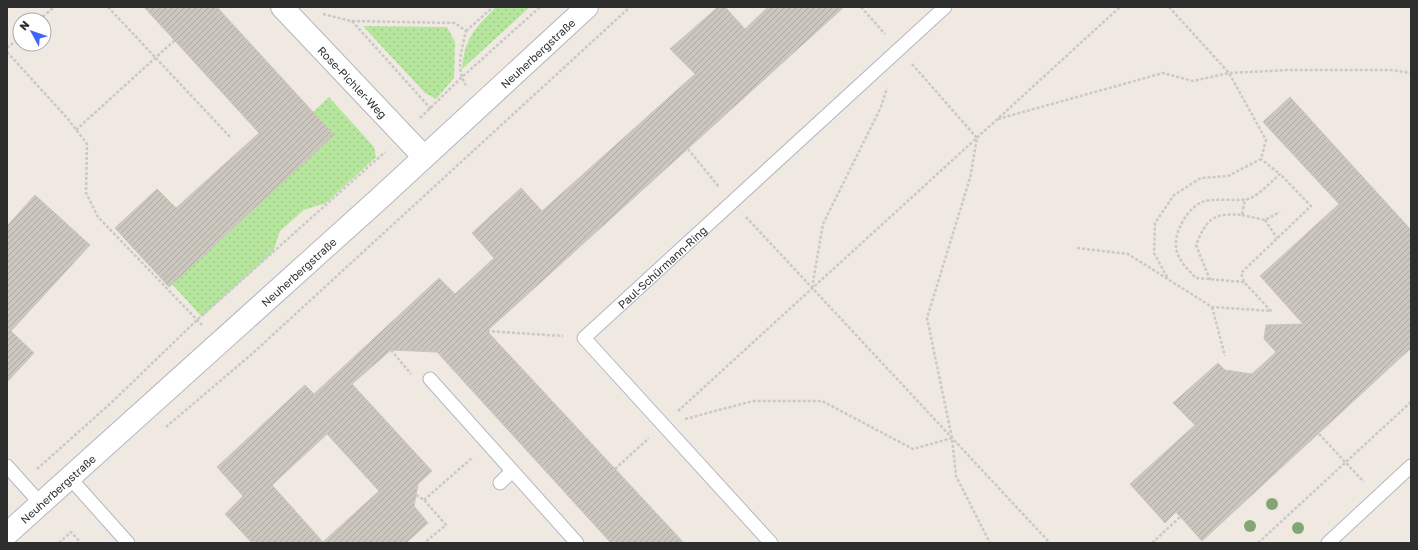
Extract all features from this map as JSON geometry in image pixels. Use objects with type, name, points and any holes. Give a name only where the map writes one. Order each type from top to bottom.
[{"type":"main road","name":"Rose-Pichler-Weg","points":[[282,7],[424,157]]},
{"type":"main road","name":"Neuherbergstraße","points":[[7,534],[424,157],[587,7]]},
{"type":"lane","name":"Paul-Schürmann-Ring","points":[[584,338],[944,7]]},
{"type":"lane","points":[[584,338],[771,543]]},
{"type":"lane","points":[[430,379],[577,543]]},
{"type":"lane","points":[[7,466],[41,504]]},
{"type":"lane","points":[[1328,543],[1411,466]]},
{"type":"lane","points":[[500,483],[512,471]]},
{"type":"lane","points":[[70,478],[128,543]]},
{"type":"path","points":[[108,7],[232,138]]},
{"type":"path","points":[[480,105],[461,78],[460,62],[466,31],[493,7]]},
{"type":"path","points":[[22,483],[110,403],[197,320],[347,188],[402,134],[431,109],[461,78],[540,7]]},
{"type":"path","points":[[163,430],[270,337],[630,7]]},
{"type":"path","points":[[860,7],[977,138]]},
{"type":"path","points":[[615,469],[1120,7]]},
{"type":"path","points":[[1168,7],[1229,73],[1266,140],[1261,159],[1228,176],[1201,178],[1174,195],[1155,223],[1154,253],[1168,278]]},
{"type":"path","points":[[318,12],[352,21],[455,23],[466,31]]},
{"type":"path","points":[[352,21],[431,109]]},
{"type":"path","points":[[76,130],[175,40]]},
{"type":"path","points":[[7,52],[87,144],[86,193],[98,217],[219,343]]},
{"type":"path","points":[[997,119],[1163,73],[1193,81],[1229,73],[1288,70],[1390,70],[1411,73]]},
{"type":"path","points":[[812,288],[823,224],[881,107],[888,85]]},
{"type":"path","points":[[977,138],[970,178],[927,318],[952,438],[956,476],[990,543]]},
{"type":"path","points":[[688,149],[732,202],[1050,543]]},
{"type":"path","points":[[1077,248],[1128,254],[1212,307],[1272,311],[1244,282],[1241,273],[1311,206],[1280,174],[1261,159]]},
{"type":"path","points":[[1244,282],[1196,278],[1184,266],[1176,248],[1178,230],[1189,212],[1204,201],[1221,198],[1251,198],[1280,174]]},
{"type":"path","points":[[1242,215],[1245,199]]},
{"type":"path","points":[[1210,280],[1201,262],[1196,246],[1203,227],[1216,216],[1232,214],[1265,220],[1280,212]]},
{"type":"path","points":[[1265,220],[1277,238]]},
{"type":"path","points":[[1212,307],[1225,356]]},
{"type":"path","points":[[487,331],[584,338]]},
{"type":"path","points":[[391,350],[415,378]]},
{"type":"path","points":[[663,424],[754,402],[822,401],[913,449],[952,438]]},
{"type":"path","points":[[1258,543],[1411,402]]},
{"type":"path","points":[[1319,434],[1378,497]]},
{"type":"path","points":[[424,500],[476,454]]},
{"type":"path","points":[[416,495],[424,500],[446,525],[424,543]]},
{"type":"path","points":[[1153,542],[1180,517]]},
{"type":"path","points":[[59,543],[71,532],[81,543]]},
{"type":"green space","points":[[496,7],[530,7],[462,69],[468,42],[482,21]]},
{"type":"green space","points":[[363,26],[447,27],[455,42],[454,78],[436,99],[425,93]]},
{"type":"green space","points":[[329,97],[374,147],[376,157],[326,203],[304,210],[280,231],[273,252],[202,317],[172,284],[334,135],[313,112]]},
{"type":"building","points":[[144,7],[217,7],[334,135],[169,287],[115,228],[157,189],[176,208],[259,133]]},
{"type":"building","points":[[718,7],[725,7],[745,29],[768,7],[844,7],[487,331],[684,543],[611,543],[437,352],[391,350],[352,384],[432,471],[418,484],[414,506],[428,523],[406,543],[252,543],[225,514],[243,496],[217,467],[305,385],[314,394],[439,278],[455,294],[494,258],[472,233],[521,188],[542,211],[695,74],[670,49]],"holes":[[[327,434],[379,491],[323,542],[272,485]]]},
{"type":"building","points":[[1290,97],[1411,230],[1411,348],[1202,541],[1176,512],[1165,523],[1130,484],[1195,425],[1173,403],[1218,363],[1225,370],[1252,374],[1276,352],[1264,339],[1266,325],[1303,324],[1260,276],[1339,204],[1263,122]]},
{"type":"building","points":[[35,195],[90,245],[11,331],[34,353],[7,382],[7,226]]}]
